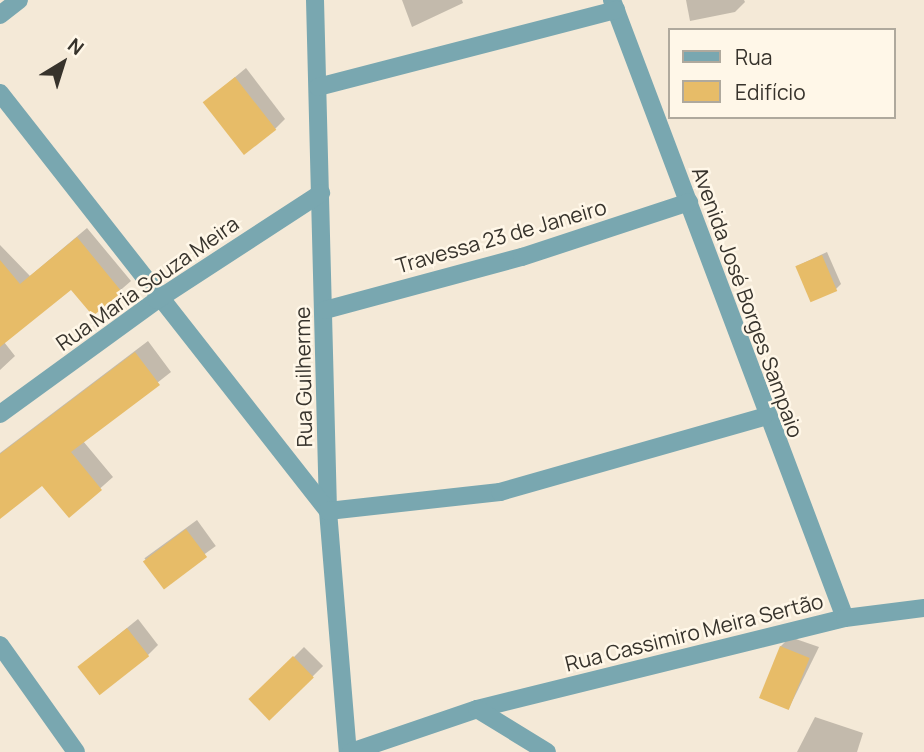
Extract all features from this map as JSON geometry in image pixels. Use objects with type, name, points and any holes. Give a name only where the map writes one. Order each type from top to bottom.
[{"type":"street","points":[[0,15],[19,0]]},
{"type":"street","name":"Rua Guilherme","points":[[315,0],[325,310],[328,511],[349,752]]},
{"type":"street","points":[[318,86],[614,5]]},
{"type":"street","name":"Avenida José Borges Sampaio","points":[[614,5],[689,202],[764,417],[845,618]]},
{"type":"street","points":[[0,93],[157,300],[328,511],[499,492],[764,417]]},
{"type":"street","name":"Rua Maria Souza Meira","points":[[0,414],[157,300],[321,192]]},
{"type":"street","name":"Travessa 23 de Janeiro","points":[[325,310],[522,257],[689,202]]},
{"type":"street","name":"Rua Cassimiro Meira Sertão","points":[[349,752],[477,709],[845,618],[924,608]]},
{"type":"street","points":[[0,645],[76,752]]},
{"type":"street","points":[[477,709],[547,752]]},
{"type":"building","points":[[235,77],[276,130],[244,155],[203,102]]},
{"type":"building","points":[[77,237],[122,292],[93,316],[71,290],[0,347],[0,260],[20,284]]},
{"type":"building","points":[[822,255],[837,291],[811,302],[795,266]]},
{"type":"building","points":[[135,352],[160,385],[71,452],[102,490],[69,518],[42,486],[0,519],[0,454]]},
{"type":"building","points":[[186,529],[207,557],[164,589],[143,561]]},
{"type":"building","points":[[127,628],[149,656],[100,695],[77,667]]},
{"type":"building","points":[[780,646],[810,658],[789,710],[759,698]]},
{"type":"building","points":[[293,656],[314,678],[269,721],[248,699]]}]
